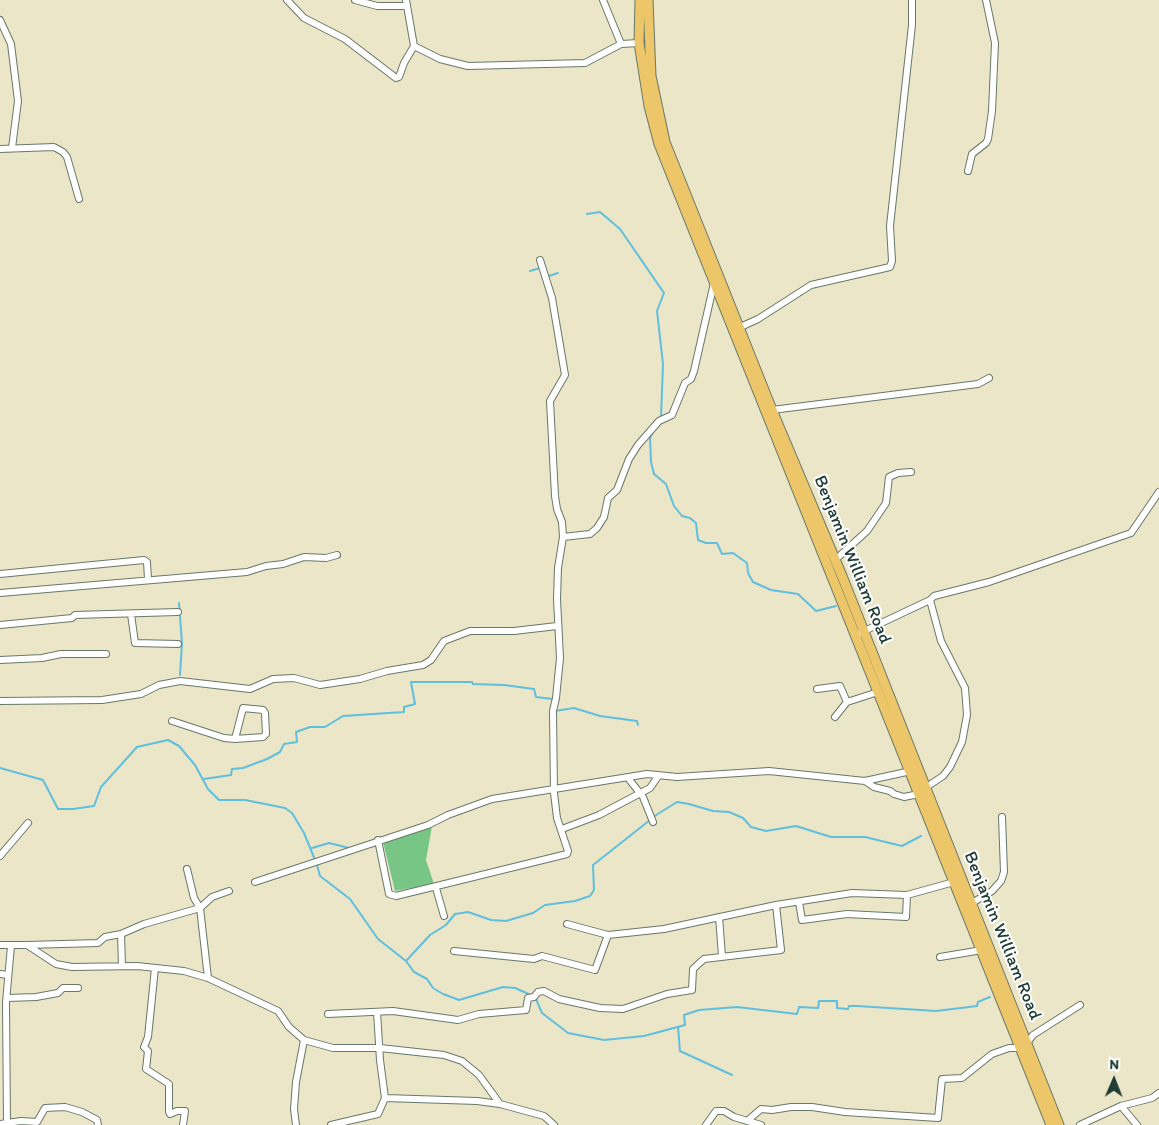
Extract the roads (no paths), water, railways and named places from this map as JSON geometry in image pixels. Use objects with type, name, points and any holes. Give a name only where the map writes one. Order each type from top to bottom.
[{"type":"main road","name":"Benjamin William Road","points":[[640,0],[639,43],[648,98],[659,144],[714,283],[772,410],[835,560],[878,692],[911,771],[922,791],[972,903],[1051,1125]]},
{"type":"main road","name":"Benjamin William Road","points":[[648,0],[651,76],[665,142],[735,329],[922,791],[954,882],[1059,1125]]},
{"type":"street","points":[[286,0],[304,18],[345,39],[396,78],[399,77],[404,63],[414,46],[406,3],[377,6],[355,0]]},
{"type":"street","points":[[603,0],[621,44]]},
{"type":"street","points":[[735,329],[758,319],[811,285],[890,267],[892,260],[890,226],[912,25],[912,0]]},
{"type":"street","points":[[968,171],[972,154],[986,143],[992,111],[994,43],[986,0]]},
{"type":"street","points":[[0,20],[11,44],[18,101],[12,148]]},
{"type":"street","points":[[414,46],[440,59],[468,66],[585,64],[621,44],[639,43]]},
{"type":"street","points":[[0,149],[54,147],[63,152],[67,157],[79,199]]},
{"type":"street","points":[[378,840],[390,894],[396,896],[436,888],[568,854],[568,846],[557,818],[554,789],[552,711],[556,698],[560,658],[557,626],[558,568],[563,537],[562,522],[555,496],[550,401],[565,375],[552,298],[540,260]]},
{"type":"street","points":[[563,537],[590,534],[597,528],[604,517],[608,498],[617,490],[629,459],[661,420],[672,415],[685,383],[691,379],[714,283]]},
{"type":"street","points":[[772,410],[868,400],[888,394],[978,384],[989,378]]},
{"type":"street","points":[[835,560],[867,531],[886,503],[889,478],[911,472]]},
{"type":"street","points":[[860,634],[930,600],[934,596],[989,582],[1131,533],[1159,492]]},
{"type":"street","points":[[0,593],[247,572],[304,557],[323,558],[337,555]]},
{"type":"street","points":[[0,574],[144,560],[147,562],[148,579]]},
{"type":"street","points":[[865,781],[874,787],[890,790],[894,794],[904,797],[922,791],[943,776],[950,767],[962,742],[967,715],[965,688],[941,641],[930,600]]},
{"type":"street","points":[[0,625],[34,623],[75,615],[178,612]]},
{"type":"street","points":[[131,614],[135,643],[178,644]]},
{"type":"street","points":[[0,701],[102,700],[141,694],[159,685],[180,681],[250,689],[273,679],[294,678],[320,685],[360,679],[386,670],[423,665],[431,660],[444,641],[470,631],[514,631],[557,626]]},
{"type":"street","points":[[0,660],[42,658],[61,654],[106,654]]},
{"type":"street","points":[[817,689],[840,686],[847,702]]},
{"type":"street","points":[[835,716],[847,702],[878,692]]},
{"type":"street","points":[[172,721],[199,732],[234,739],[265,736],[265,712],[263,710],[243,708],[234,739]]},
{"type":"street","points":[[255,882],[428,825],[448,815],[492,800],[554,789],[647,774],[659,776],[706,776],[769,771],[865,781],[911,771]]},
{"type":"street","points":[[562,829],[599,815],[650,788],[659,776]]},
{"type":"street","points":[[628,778],[639,793],[653,822]]},
{"type":"street","points":[[972,903],[992,891],[1001,882],[1004,872],[1002,817]]},
{"type":"street","points":[[0,856],[28,823]]},
{"type":"street","points":[[186,869],[194,898],[200,908],[208,978]]},
{"type":"street","points":[[567,924],[608,936],[664,929],[776,905],[852,893],[908,895],[954,882]]},
{"type":"street","points":[[436,888],[444,916]]},
{"type":"street","points":[[0,945],[98,942],[106,937],[121,934],[144,924],[200,908],[212,897],[229,891]]},
{"type":"street","points":[[799,902],[802,920],[846,914],[906,916],[908,895]]},
{"type":"street","points":[[328,1014],[408,1012],[458,1020],[479,1014],[526,1010],[527,999],[544,991],[559,999],[600,1008],[623,1009],[667,994],[692,990],[693,969],[704,959],[781,950],[776,905]]},
{"type":"street","points":[[719,916],[722,956]]},
{"type":"street","points":[[121,934],[122,966]]},
{"type":"street","points":[[454,952],[534,959],[542,956],[592,970],[598,968],[608,936]]},
{"type":"street","points":[[27,945],[56,964],[72,967],[122,966],[155,968],[184,971],[208,978],[278,1011],[289,1027],[304,1040],[333,1048],[380,1048],[444,1055],[462,1061],[479,1075],[500,1104]]},
{"type":"street","points":[[7,1125],[7,998],[11,946]]},
{"type":"street","points":[[940,957],[982,950]]},
{"type":"street","points":[[155,968],[148,1037],[144,1047],[148,1051],[146,1069],[169,1084],[169,1112],[170,1114],[174,1111],[185,1111],[183,1125]]},
{"type":"street","points":[[0,974],[8,975]]},
{"type":"street","points":[[7,998],[36,997],[58,993],[63,988],[78,988]]},
{"type":"street","points":[[747,1121],[761,1109],[772,1110],[798,1107],[938,1118],[942,1079],[962,1078],[992,1054],[1009,1048],[1024,1046],[1033,1035],[1080,1006]]},
{"type":"street","points":[[331,1125],[378,1114],[385,1098],[377,1012]]},
{"type":"street","points":[[296,1125],[295,1097],[304,1040]]},
{"type":"street","points":[[0,1057],[8,1057]]},
{"type":"street","points":[[1080,1125],[1121,1106],[1152,1098],[1159,1093]]},
{"type":"street","points":[[385,1098],[477,1101],[500,1104],[544,1116],[554,1125]]},
{"type":"street","points":[[0,1124],[7,1125],[21,1121],[36,1122],[45,1108],[65,1106],[97,1120],[98,1125]]},
{"type":"street","points":[[1121,1106],[1137,1125]]},
{"type":"street","points":[[706,1125],[716,1111],[724,1111],[761,1125]]},
{"type":"waterway","points":[[587,214],[600,212],[620,229],[664,293],[657,311],[663,364],[661,417]]},
{"type":"waterway","points":[[530,271],[540,268]]},
{"type":"waterway","points":[[546,277],[558,273]]},
{"type":"waterway","points":[[653,432],[650,438],[651,462],[654,474],[666,484],[674,506],[682,516],[690,518],[696,523],[698,540],[706,543],[717,543],[722,554],[733,553],[747,563],[748,573],[753,582],[771,590],[798,594],[816,611],[836,606]]},
{"type":"waterway","points":[[179,603],[182,643],[180,675]]},
{"type":"waterway","points":[[204,779],[231,775],[232,769],[243,768],[267,759],[280,752],[284,744],[297,742],[296,732],[310,727],[325,727],[343,716],[404,712],[404,707],[415,704],[411,682],[472,682],[473,684],[504,685],[534,689],[536,697],[553,699]]},
{"type":"waterway","points":[[555,711],[574,708],[600,716],[637,721],[638,725]]},
{"type":"waterway","points":[[0,768],[43,780],[58,809],[94,806],[101,787],[137,747],[168,740],[179,746],[195,765],[208,789],[219,800],[245,800],[285,808],[292,813],[304,833],[315,860]]},
{"type":"waterway","points":[[653,817],[677,802],[713,811],[729,812],[743,818],[751,827],[766,831],[796,826],[831,837],[865,837],[902,846],[921,836]]},
{"type":"waterway","points":[[406,961],[430,935],[446,925],[455,914],[468,912],[491,920],[506,921],[533,913],[545,905],[575,901],[590,896],[594,890],[593,865],[650,820]]},
{"type":"waterway","points":[[312,848],[329,843],[349,848]]},
{"type":"waterway","points":[[317,865],[320,876],[350,899],[378,939],[406,961],[414,972],[427,979],[433,988],[459,1000],[503,987],[515,988],[531,995]]},
{"type":"waterway","points":[[536,999],[542,1013],[568,1033],[604,1040],[644,1036],[685,1025],[684,1015],[699,1010],[737,1007],[797,1014],[799,1007],[818,1008],[819,1001],[837,1001],[837,1008],[848,1009],[849,1006],[857,1006],[936,1011],[977,1006],[978,1002],[990,997]]},
{"type":"waterway","points":[[678,1027],[680,1051],[732,1075]]}]
